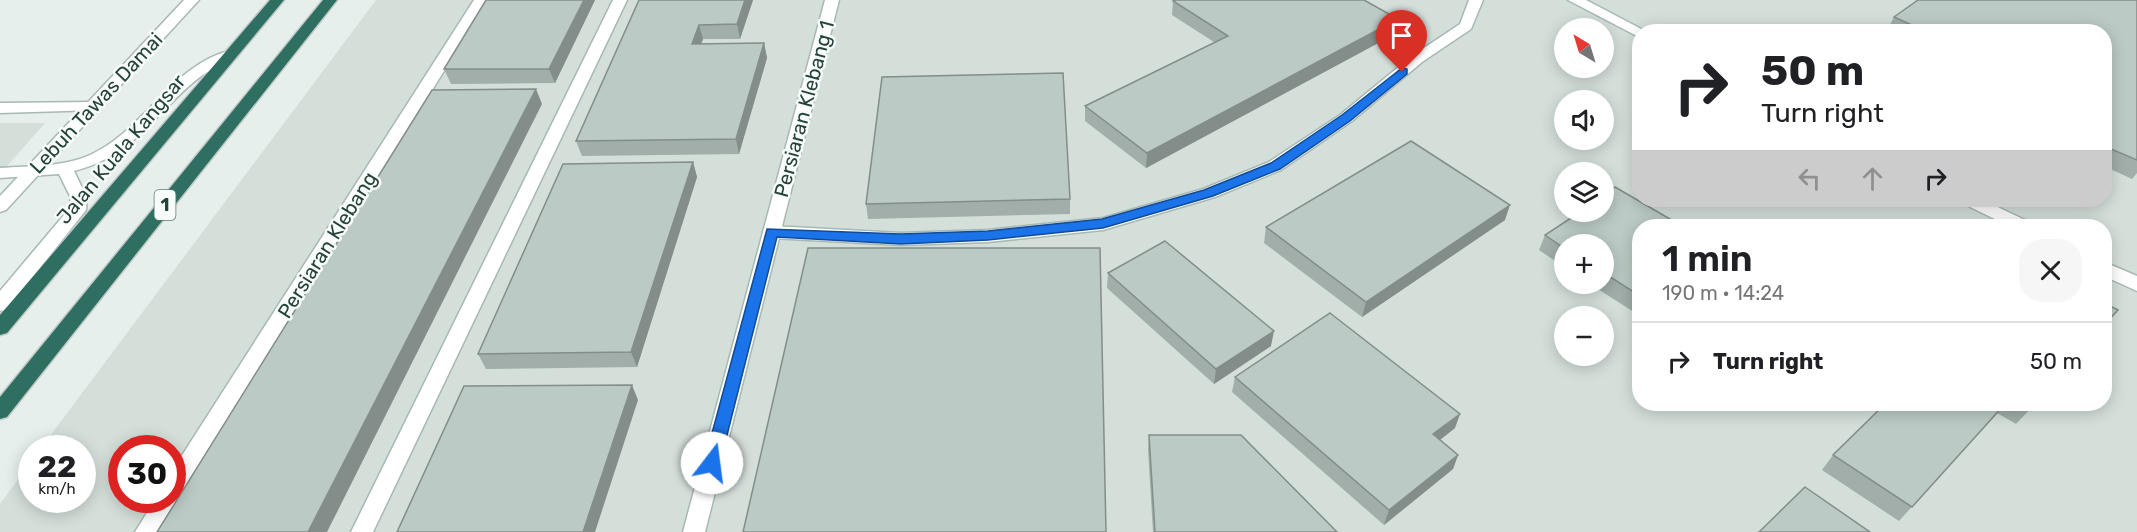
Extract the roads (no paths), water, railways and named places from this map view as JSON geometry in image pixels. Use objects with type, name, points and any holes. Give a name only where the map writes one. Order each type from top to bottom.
[{"type":"highway","name":"Jalan Kuala Kangsar","points":[[0,328],[277,0]]},
{"type":"highway","name":"1","points":[[0,411],[330,0]]},
{"type":"street","name":"Lebuh Tawas Damai","points":[[0,206],[192,0]]},
{"type":"street","name":"Persiaran Klebang","points":[[186,468],[481,0]]},
{"type":"street","points":[[362,532],[620,0]]},
{"type":"street","name":"Persiaran Klebang 1","points":[[694,532],[832,0]]},
{"type":"street","points":[[772,232],[901,239],[988,236],[1103,224],[1209,193],[1275,166],[1346,118],[1417,59],[1466,26],[1476,0]]},
{"type":"street","points":[[1575,0],[1632,28]]},
{"type":"street","points":[[0,173],[63,168],[94,159],[129,138],[162,109],[186,81],[207,66],[232,54]]},
{"type":"street","points":[[0,108],[92,107]]},
{"type":"street","points":[[0,304],[77,210],[79,198],[63,168]]},
{"type":"street","points":[[1984,207],[2009,219]]},
{"type":"street","points":[[2112,272],[2137,284]]},
{"type":"street","points":[[146,532],[158,513]]}]
